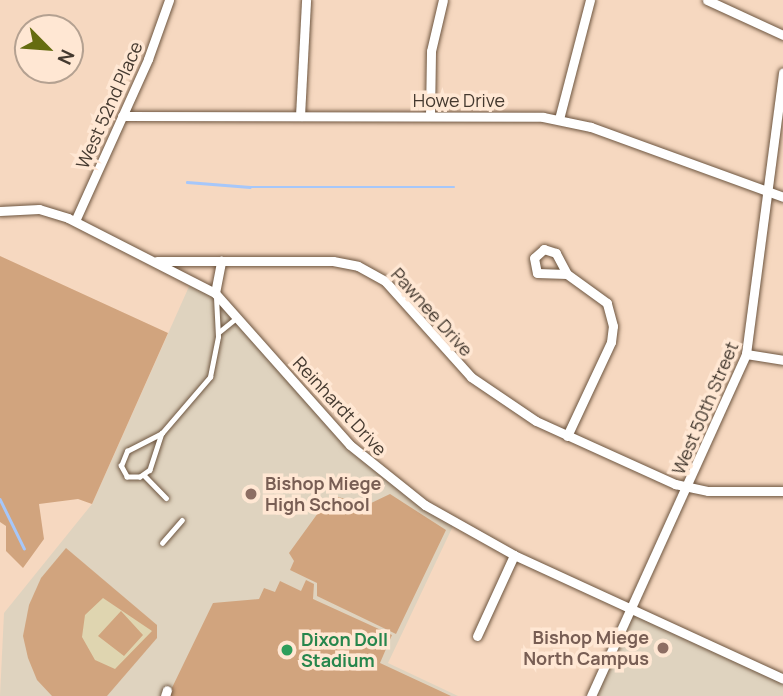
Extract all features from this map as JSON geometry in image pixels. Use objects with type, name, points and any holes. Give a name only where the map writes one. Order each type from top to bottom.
[{"type":"street","name":"West 52nd Place","points":[[75,221],[122,116],[169,0]]},
{"type":"street","points":[[300,116],[306,0]]},
{"type":"street","points":[[430,116],[431,51],[443,0]]},
{"type":"street","points":[[559,119],[590,0]]},
{"type":"street","points":[[707,0],[783,35]]},
{"type":"street","name":"West 50th Street","points":[[591,696],[746,355],[783,72]]},
{"type":"street","name":"Howe Drive","points":[[122,116],[430,116],[559,119],[783,197]]},
{"type":"street","name":"Reinhardt Drive","points":[[0,211],[39,209],[75,221],[215,293],[241,318],[317,411],[371,464],[448,520],[514,555],[783,679]]},
{"type":"street","name":"Pawnee Drive","points":[[157,261],[333,261],[368,269],[385,281],[471,377],[513,408],[567,436],[688,487],[783,491]]},
{"type":"street","points":[[215,293],[221,261]]},
{"type":"street","points":[[567,274],[597,291],[607,303],[613,326],[611,342],[567,436]]},
{"type":"street","points":[[746,355],[783,360]]},
{"type":"street","points":[[477,636],[514,555]]},
{"type":"lane","points":[[162,433],[154,463],[144,475],[127,477],[121,466],[123,458],[134,446],[162,433],[204,385],[217,359],[215,293]]},
{"type":"lane","points":[[218,333],[225,323],[241,318]]},
{"type":"lane","points":[[144,475],[166,498]]},
{"type":"lane","points":[[162,543],[182,520]]},
{"type":"shaded area","points":[[0,256],[168,333],[92,504],[78,499],[39,504],[44,539],[23,568],[6,551],[6,526],[0,522]]},
{"type":"shaded area","name":"Bishop Miege High School","points":[[191,282],[214,295],[323,420],[425,509],[453,526],[388,663],[458,696],[0,696],[4,613],[92,504]]},
{"type":"shaded area","points":[[390,494],[446,530],[396,634],[317,596],[317,583],[290,570],[294,561],[289,553],[331,495],[367,505]]},
{"type":"shaded area","points":[[66,548],[157,625],[157,638],[107,696],[52,696],[37,680],[28,658],[23,636],[29,605],[41,578]]},
{"type":"shaded area","name":"Dixon Doll Stadium","points":[[306,580],[314,584],[313,599],[392,635],[380,663],[451,696],[168,696],[213,603],[259,599],[264,588],[275,592],[280,581],[301,591]]},
{"type":"shaded area","name":"Bishop Miege North Campus","points":[[634,614],[783,683],[783,696],[595,696]]},
{"type":"sand","points":[[103,598],[152,631],[115,669],[95,660],[82,637],[85,615]],"holes":[[[121,611],[143,635],[124,656],[98,636]]]},
{"type":"waterway","points":[[187,182],[250,187],[454,187]]},
{"type":"waterway","points":[[0,499],[24,548]]},
{"type":"place","name":"Bishop Miege High School","points":[[251,494]]},
{"type":"place","name":"Bishop Miege North Campus","points":[[663,648]]},
{"type":"place","name":"Dixon Doll Stadium","points":[[287,650]]}]
